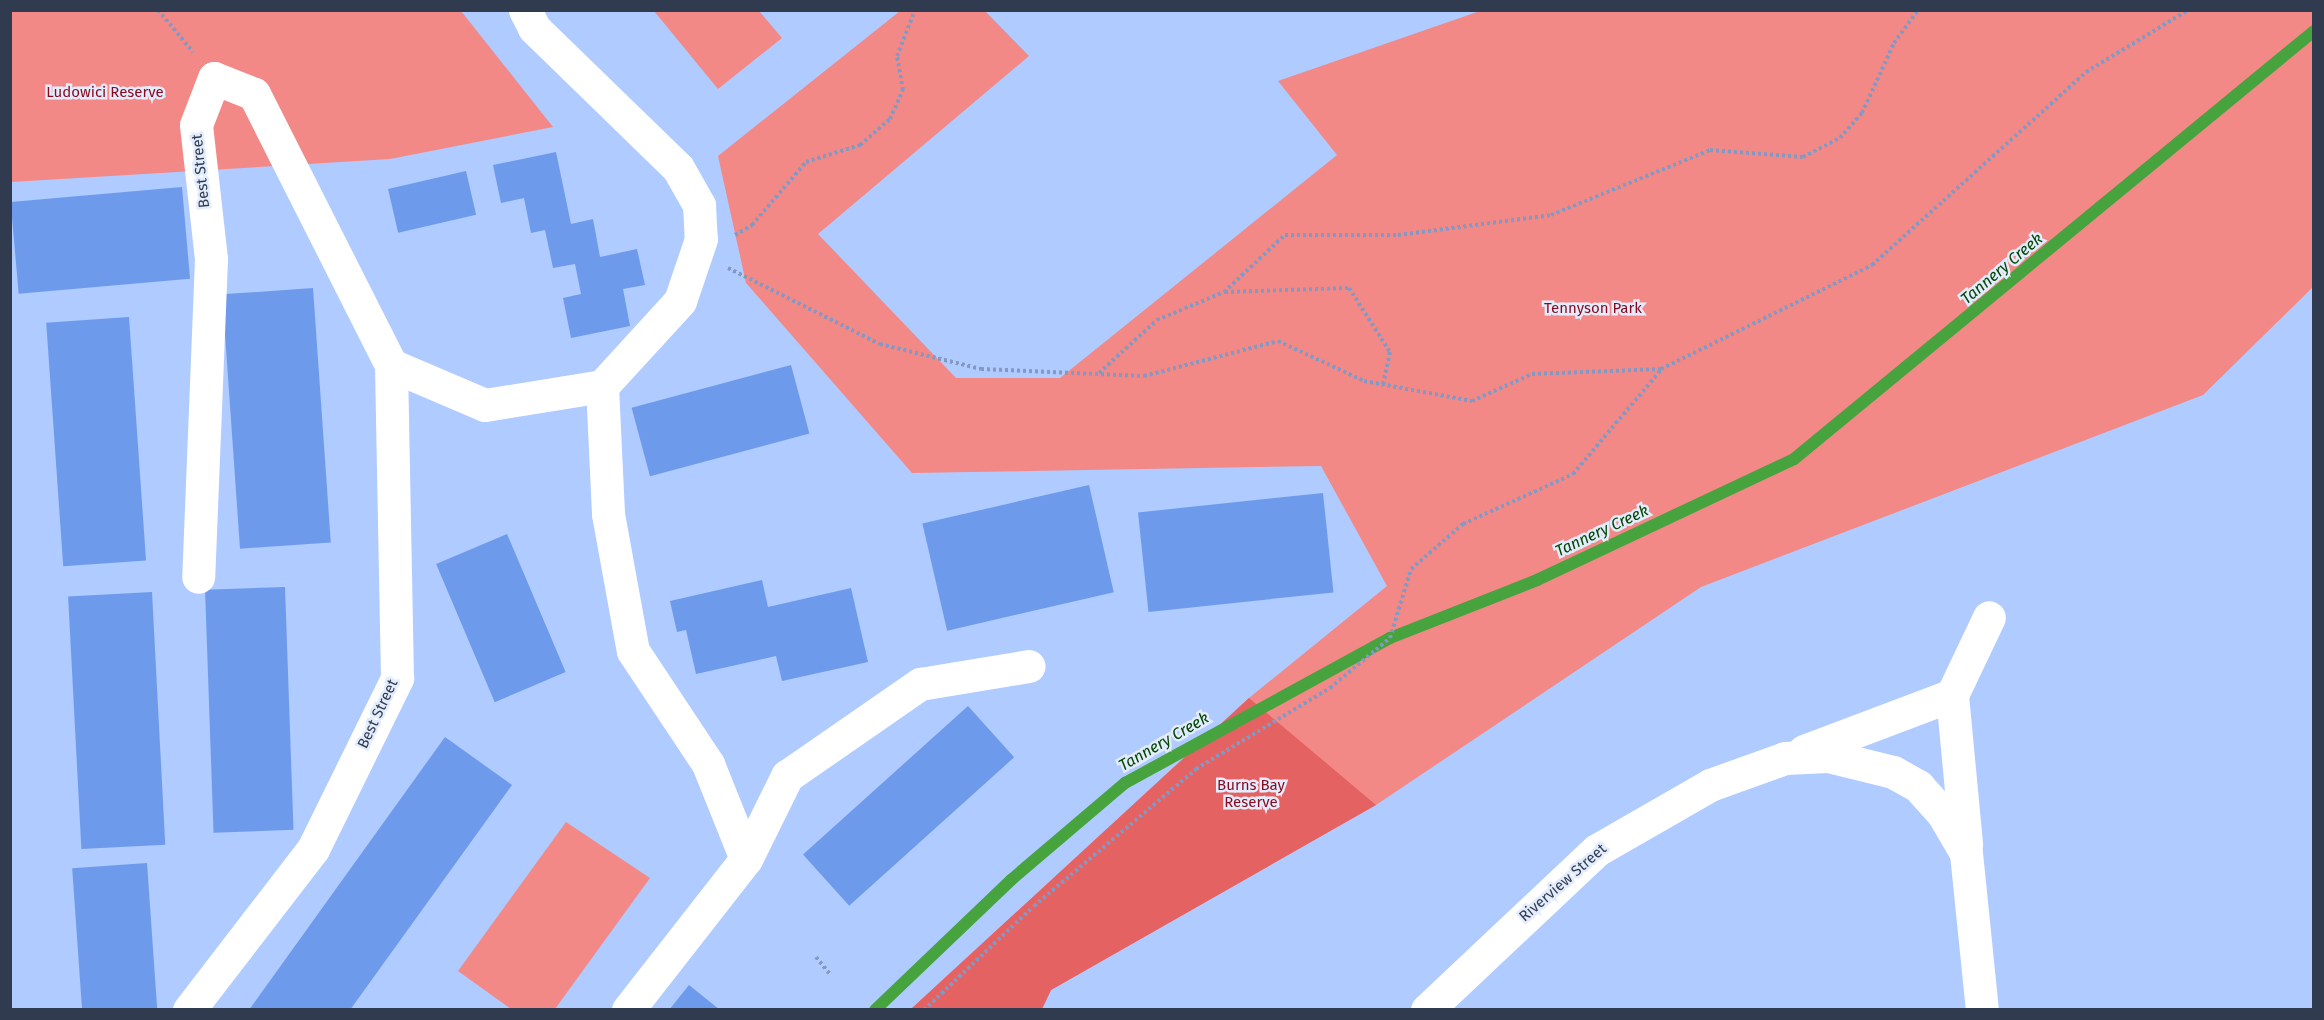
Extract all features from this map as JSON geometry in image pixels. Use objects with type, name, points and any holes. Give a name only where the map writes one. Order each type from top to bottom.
[{"type":"street","points":[[391,365],[484,405],[602,386],[680,301],[709,249],[699,205],[678,168],[534,28],[525,10]]},
{"type":"street","name":"Best Street","points":[[189,1010],[313,849],[397,678],[391,365],[254,94],[214,78],[196,125],[211,259],[198,577]]},
{"type":"street","points":[[602,386],[608,514],[633,651],[708,764],[746,859]]},
{"type":"street","points":[[1952,695],[1989,617]]},
{"type":"street","points":[[628,1010],[746,859],[787,776],[920,684],[1029,666]]},
{"type":"street","name":"Riverview Street","points":[[1427,1010],[1597,850],[1710,785],[1952,695],[1982,1010]]},
{"type":"street","name":"Riverview Street","points":[[1785,758],[1828,756],[1893,772],[1918,786],[1943,814],[1966,853]]},
{"type":"path","points":[[158,10],[214,78]]},
{"type":"path","points":[[709,249],[722,246],[752,225],[806,162],[860,145],[890,119],[903,90],[897,56],[915,10]]},
{"type":"path","points":[[1099,374],[1157,320],[1224,292],[1285,236],[1398,235],[1551,215],[1710,150],[1803,157],[1840,138],[1862,113],[1894,43],[1918,10]]},
{"type":"path","points":[[709,249],[880,344],[981,369],[1144,376],[1278,342],[1364,381],[1472,401],[1532,374],[1661,369],[1872,266],[2086,72],[2188,10]]},
{"type":"path","points":[[1224,292],[1349,288],[1390,352],[1383,385]]},
{"type":"path","points":[[924,1010],[1034,906],[1196,769],[1330,688],[1390,638],[1411,569],[1463,524],[1573,474],[1661,369]]},
{"type":"path","points":[[816,957],[829,973]]},
{"type":"green space","name":"Ludowici Reserve","points":[[11,11],[461,11],[553,127],[390,159],[11,182]]},
{"type":"green space","points":[[654,11],[759,11],[782,38],[718,89]]},
{"type":"green space","name":"Tennyson Park","points":[[900,11],[985,11],[1029,56],[818,234],[956,378],[1060,378],[1337,155],[1278,81],[1480,11],[2313,11],[2313,287],[2203,395],[1701,587],[1376,805],[1051,990],[1042,1009],[911,1009],[1249,698],[1387,586],[1321,466],[912,473],[746,283],[718,156]]},
{"type":"green space","name":"Burns Bay Reserve","points":[[1249,698],[1376,805],[1051,990],[1042,1009],[911,1009]]},
{"type":"green space","points":[[566,822],[650,878],[555,1009],[511,1009],[458,971]]},
{"type":"building","points":[[556,152],[571,224],[593,219],[600,257],[637,249],[645,285],[623,289],[630,326],[571,338],[563,298],[581,294],[575,264],[553,268],[545,230],[531,233],[524,198],[501,203],[493,165]]},
{"type":"building","points":[[466,171],[476,215],[398,233],[388,189]]},
{"type":"building","points":[[182,187],[190,279],[19,294],[11,202]]},
{"type":"building","points":[[313,288],[331,542],[240,549],[222,294]]},
{"type":"building","points":[[129,317],[146,560],[63,566],[46,323]]},
{"type":"building","points":[[791,365],[809,434],[650,476],[632,408]]},
{"type":"building","points":[[1089,485],[1114,592],[947,631],[922,523]]},
{"type":"building","points":[[1323,493],[1333,592],[1148,612],[1138,512]]},
{"type":"building","points":[[507,534],[566,672],[495,702],[436,564]]},
{"type":"building","points":[[762,580],[768,607],[851,588],[868,662],[782,681],[776,656],[696,674],[686,630],[677,632],[670,601]]},
{"type":"building","points":[[285,587],[293,830],[214,833],[205,590]]},
{"type":"building","points":[[152,592],[165,845],[81,849],[68,596]]},
{"type":"building","points":[[968,706],[1014,757],[849,906],[803,855]]},
{"type":"building","points":[[445,737],[512,785],[350,1010],[249,1010]]},
{"type":"building","points":[[147,863],[157,1010],[82,1010],[72,868]]},
{"type":"building","points":[[689,985],[720,1010],[669,1010]]},
{"type":"waterway","name":"Tannery Creek","points":[[875,1010],[1011,880],[1125,783],[1390,638],[1537,580],[1794,459],[2314,31]]}]
